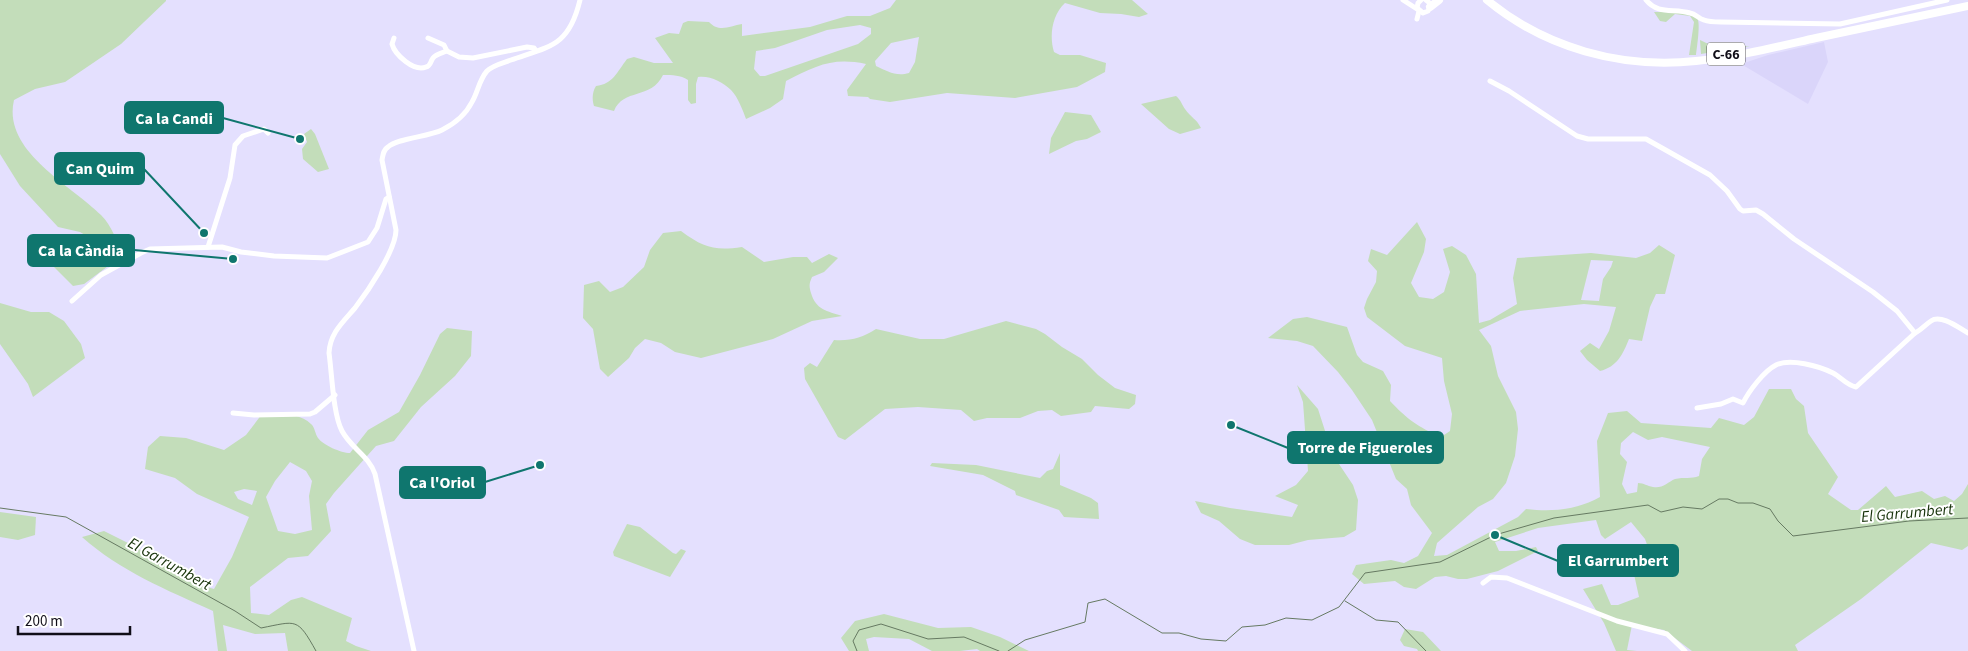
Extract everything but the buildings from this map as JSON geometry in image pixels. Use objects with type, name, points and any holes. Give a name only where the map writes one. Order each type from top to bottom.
[{"type":"highway","points":[[1427,7],[1439,0]]},
{"type":"highway","points":[[1481,0],[1500,11]]},
{"type":"highway","name":"C-66","points":[[1487,0],[1500,11],[1534,32],[1574,48],[1609,58],[1662,63],[1726,57],[1968,6]]},
{"type":"highway","name":"C-66","points":[[1493,0],[1526,23],[1563,41],[1610,54],[1662,60],[1726,54],[1968,2]]},
{"type":"street","points":[[414,651],[375,474],[372,465],[341,429],[329,353],[330,343],[334,333],[356,306],[393,246],[396,230],[382,160],[384,151],[393,144],[443,130],[467,111],[483,76],[488,70],[499,64],[554,44],[566,36],[571,28],[580,0]]},
{"type":"street","points":[[1403,0],[1418,10]]},
{"type":"street","points":[[1646,0],[1655,9],[1683,11],[1694,14],[1704,20],[1840,24],[1947,0]]},
{"type":"street","points":[[1409,3],[1420,1],[1418,10],[1419,20],[1427,7]]},
{"type":"street","points":[[1418,10],[1427,7]]},
{"type":"street","points":[[394,38],[392,44],[397,56],[420,68],[426,68],[434,57],[449,52]]},
{"type":"street","points":[[428,38],[444,45],[449,52],[466,58],[527,47],[534,48],[536,51]]},
{"type":"street","points":[[1490,81],[1509,91],[1577,136],[1588,139],[1646,140],[1710,175],[1727,191],[1743,211],[1756,210],[1794,239],[1873,292],[1897,312],[1914,333]]},
{"type":"street","points":[[208,246],[230,178],[236,145],[243,136],[264,129],[268,133]]},
{"type":"street","points":[[72,301],[101,274],[140,253],[164,248],[208,246],[274,256],[327,258],[368,242],[377,228],[386,198],[389,197]]},
{"type":"street","points":[[1697,408],[1722,404],[1733,399],[1743,403],[1751,390],[1777,364],[1791,362],[1802,363],[1832,372],[1849,385],[1856,387],[1914,333],[1922,329],[1931,320],[1936,319],[1947,322],[1968,333]]},
{"type":"street","points":[[233,413],[254,415],[310,414],[335,395]]},
{"type":"street","points":[[1483,583],[1491,577],[1507,578],[1617,621],[1667,634],[1685,651]]},
{"type":"shaded area","points":[[1824,42],[1828,62],[1808,104],[1741,64],[1768,55]]},
{"type":"green space","points":[[0,0],[166,0],[121,44],[65,82],[35,89],[14,100],[13,118],[18,135],[28,151],[57,179],[105,219],[123,255],[84,284],[73,286],[53,266],[62,251],[76,244],[85,235],[58,227],[20,186],[0,154]]},
{"type":"green space","points":[[896,0],[1132,0],[1148,14],[1139,17],[1100,13],[1065,3],[1054,20],[1052,39],[1054,52],[1060,55],[1080,55],[1106,63],[1105,72],[1077,87],[1015,98],[947,93],[890,102],[870,99],[868,97],[848,96],[847,90],[866,64],[834,62],[816,67],[786,81],[783,99],[770,108],[746,119],[734,93],[724,84],[707,77],[698,77],[696,103],[691,104],[688,100],[688,80],[682,77],[663,75],[652,88],[624,99],[614,111],[594,106],[593,96],[596,86],[611,80],[627,59],[634,57],[654,63],[673,63],[655,38],[669,33],[679,34],[683,23],[688,21],[709,22],[721,28],[742,24],[742,36],[810,27],[847,16],[870,16],[890,8]],"holes":[[[860,25],[871,28],[871,34],[858,44],[765,76],[760,76],[754,69],[756,51],[775,48],[827,30]],[[919,37],[915,62],[909,73],[896,74],[876,66],[875,61],[891,43]]]},
{"type":"green space","points":[[1654,12],[1678,12],[1695,16],[1699,27],[1696,55],[1689,55],[1694,22],[1690,16],[1675,14],[1666,22],[1660,21]]},
{"type":"green space","points":[[1700,40],[1721,50],[1750,46],[1701,54]]},
{"type":"green space","points":[[1176,96],[1201,128],[1180,134],[1169,129],[1141,104]]},
{"type":"green space","points":[[1065,112],[1091,115],[1101,132],[1049,154],[1051,138]]},
{"type":"green space","points":[[311,129],[315,134],[329,169],[318,172],[303,159],[302,149],[307,142],[304,134]]},
{"type":"green space","points":[[1417,222],[1426,239],[1424,252],[1411,283],[1419,297],[1433,299],[1444,292],[1450,272],[1443,249],[1452,246],[1466,255],[1476,274],[1479,323],[1490,320],[1517,304],[1513,278],[1517,258],[1591,253],[1636,258],[1650,253],[1659,245],[1675,255],[1665,294],[1656,294],[1650,307],[1642,341],[1629,339],[1619,359],[1606,369],[1600,371],[1580,351],[1590,343],[1599,349],[1609,331],[1616,307],[1584,304],[1520,311],[1479,330],[1491,346],[1498,376],[1516,412],[1518,429],[1515,456],[1506,483],[1493,499],[1478,507],[1437,543],[1434,556],[1447,555],[1518,517],[1526,509],[1564,509],[1582,505],[1600,497],[1597,441],[1608,413],[1627,411],[1641,423],[1711,428],[1719,418],[1744,425],[1754,417],[1769,389],[1791,389],[1796,399],[1804,406],[1808,433],[1838,477],[1828,494],[1851,510],[1858,510],[1886,486],[1895,497],[1922,491],[1934,499],[1945,496],[1954,501],[1962,494],[1968,484],[1968,546],[1962,550],[1931,543],[1861,599],[1795,645],[1798,651],[1692,651],[1664,630],[1632,625],[1627,650],[1637,651],[1616,651],[1604,623],[1583,589],[1602,584],[1611,605],[1618,605],[1639,597],[1632,565],[1650,553],[1645,539],[1631,522],[1605,539],[1601,535],[1596,520],[1538,528],[1495,542],[1499,551],[1516,551],[1536,547],[1538,551],[1498,571],[1467,579],[1446,576],[1435,577],[1416,589],[1404,587],[1395,581],[1364,584],[1352,574],[1356,565],[1391,560],[1404,563],[1418,556],[1432,533],[1411,505],[1407,489],[1396,479],[1372,420],[1338,372],[1313,346],[1297,341],[1268,338],[1293,319],[1307,317],[1347,327],[1357,355],[1363,362],[1383,371],[1391,385],[1390,401],[1408,418],[1426,430],[1441,437],[1450,431],[1452,414],[1444,381],[1442,358],[1405,346],[1367,317],[1364,308],[1376,282],[1377,271],[1368,261],[1371,249],[1387,255]],"holes":[[[1591,260],[1613,261],[1603,279],[1599,301],[1581,300]],[[1633,432],[1648,440],[1662,437],[1710,447],[1702,459],[1699,476],[1675,479],[1659,487],[1638,483],[1637,492],[1627,494],[1622,484],[1627,462],[1620,454],[1621,443]]]},
{"type":"green space","points":[[681,231],[703,245],[710,247],[724,249],[742,247],[764,262],[793,257],[807,257],[812,263],[829,254],[838,258],[824,272],[812,277],[810,287],[813,299],[819,306],[842,316],[812,321],[773,339],[701,358],[675,352],[661,343],[645,339],[635,348],[629,358],[608,377],[600,369],[593,329],[583,318],[584,285],[599,281],[610,292],[623,287],[644,267],[650,250],[663,233]]},
{"type":"green space","points":[[0,303],[31,312],[49,312],[64,321],[81,344],[85,358],[33,397],[28,384],[0,344]]},
{"type":"green space","points":[[1006,321],[1036,329],[1045,334],[1082,359],[1115,388],[1136,395],[1135,404],[1129,409],[1095,406],[1091,412],[1061,416],[1052,410],[1038,411],[1020,418],[987,418],[974,421],[961,410],[918,407],[885,409],[845,440],[838,437],[805,379],[804,368],[810,363],[817,367],[834,340],[856,338],[876,329],[920,339],[944,339]]},
{"type":"green space","points":[[447,328],[472,331],[471,356],[455,376],[421,407],[394,441],[376,446],[334,493],[326,504],[331,531],[308,556],[288,558],[250,587],[251,613],[269,615],[291,600],[302,597],[352,618],[346,641],[371,651],[288,651],[285,633],[255,634],[223,625],[227,651],[218,651],[213,611],[128,570],[82,537],[104,531],[134,546],[193,583],[214,589],[232,557],[249,517],[197,494],[175,478],[145,469],[148,447],[160,436],[186,438],[224,450],[246,435],[262,414],[281,414],[294,415],[306,420],[312,425],[318,438],[328,446],[350,453],[368,430],[399,412],[440,334]],"holes":[[[290,462],[306,471],[312,481],[309,496],[312,530],[295,534],[278,531],[266,497],[275,481]],[[244,489],[257,491],[252,505],[238,499],[234,492]]]},
{"type":"green space","points":[[1297,385],[1318,409],[1327,437],[1339,464],[1353,485],[1358,500],[1356,530],[1344,537],[1308,540],[1289,545],[1255,545],[1240,539],[1219,521],[1201,513],[1195,501],[1292,517],[1298,505],[1275,496],[1296,485],[1308,471],[1303,402]]},
{"type":"green space","points":[[1060,453],[1060,485],[1091,498],[1098,503],[1099,519],[1064,517],[1059,510],[1016,495],[1015,491],[983,475],[930,466],[932,463],[976,465],[1040,478],[1047,471],[1053,469]]},
{"type":"green space","points":[[0,512],[36,517],[35,535],[18,540],[0,537]]},
{"type":"green space","points":[[627,524],[640,527],[673,553],[676,554],[681,549],[686,551],[670,577],[614,556],[613,552]]},
{"type":"green space","points":[[884,614],[938,628],[971,627],[1000,637],[1029,651],[980,651],[977,649],[932,651],[909,639],[874,637],[866,639],[869,651],[849,651],[841,638],[855,621]]},
{"type":"green space","points":[[1405,629],[1423,632],[1441,651],[1418,651],[1417,649],[1404,646],[1400,640]]},
{"type":"waterway","name":"El Garrumbert","points":[[1008,651],[1025,640],[1085,622],[1088,603],[1105,599],[1162,633],[1179,633],[1201,639],[1226,641],[1242,627],[1265,625],[1286,618],[1312,620],[1339,607],[1365,573],[1440,562],[1495,535],[1554,518],[1648,505],[1661,512],[1683,507],[1702,509],[1719,499],[1728,499],[1738,503],[1753,503],[1770,509],[1778,521],[1793,536],[1909,521],[1968,518]]},
{"type":"waterway","name":"El Garrumbert","points":[[0,508],[66,517],[235,611],[261,628],[289,623],[295,624],[304,632],[316,651]]},
{"type":"waterway","points":[[1345,601],[1376,620],[1398,622],[1426,651]]},
{"type":"waterway","name":"El Garrumbert","points":[[857,651],[853,641],[859,630],[881,624],[928,639],[964,637],[999,651]]},
{"type":"place","name":"Ca la Candi","points":[[300,139]]},
{"type":"place","name":"Can Quim","points":[[204,233]]},
{"type":"place","name":"Ca la Càndia","points":[[233,259]]},
{"type":"place","name":"Torre de Figueroles","points":[[1231,425]]},
{"type":"place","name":"Ca l'Oriol","points":[[540,465]]},
{"type":"place","name":"El Garrumbert","points":[[1495,535]]}]
